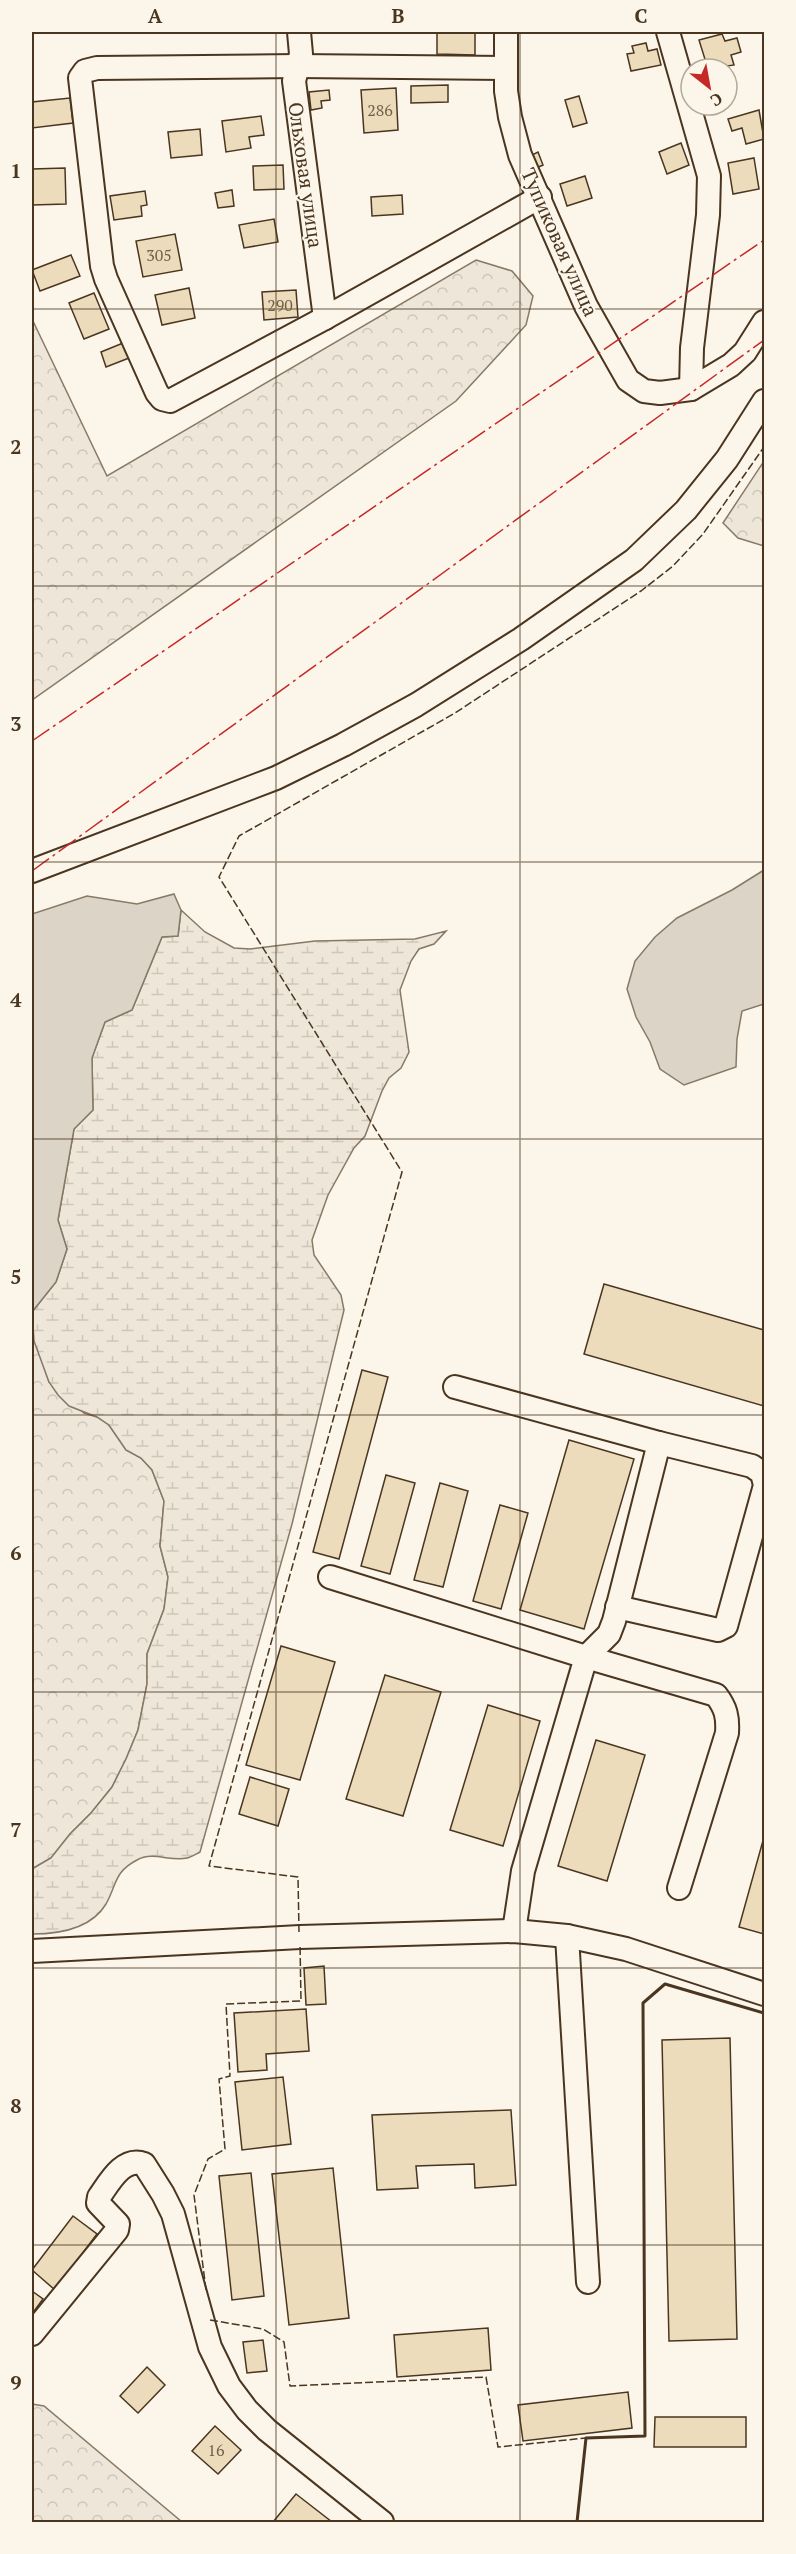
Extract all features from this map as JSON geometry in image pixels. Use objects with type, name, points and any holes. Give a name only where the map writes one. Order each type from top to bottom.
[{"type":"street","name":"Ольховая улица","points":[[299,32],[301,54],[294,81],[325,318]]},
{"type":"street","name":"Тупиковая улица","points":[[506,32],[507,100],[516,139],[586,306],[628,380],[644,391],[660,393],[690,389]]},
{"type":"street","points":[[668,32],[709,176],[708,215],[692,348],[690,389]]},
{"type":"street","points":[[506,68],[297,66],[97,68],[85,71],[80,78],[102,267],[157,393],[162,399],[170,401],[325,318],[540,197]]},
{"type":"street","points":[[690,389],[731,365],[746,352],[765,322]]},
{"type":"street","points":[[32,871],[286,773],[343,746],[416,705],[521,639],[634,560],[686,510],[728,459],[765,401]]},
{"type":"street","points":[[454,1387],[752,1466],[762,1473],[765,1481]]},
{"type":"street","points":[[514,1931],[523,1871],[586,1657],[609,1634],[659,1443]]},
{"type":"street","points":[[617,1606],[718,1630],[726,1626],[765,1489]]},
{"type":"street","points":[[330,1577],[716,1695],[725,1707],[728,1720],[727,1733],[679,1888]]},
{"type":"street","points":[[32,1951],[300,1937],[514,1931],[567,1936],[626,1949],[765,1994]]},
{"type":"street","points":[[567,1936],[588,2282]]},
{"type":"street","points":[[32,2334],[117,2230],[118,2224],[98,2203],[99,2197],[124,2166],[132,2163],[144,2164],[173,2214],[210,2348],[230,2386],[247,2410],[267,2430],[382,2523]]},
{"type":"green space","points":[[476,260],[512,271],[533,296],[526,325],[456,401],[32,700],[32,319],[107,476]]},
{"type":"green space","points":[[764,461],[764,546],[738,538],[723,523]]},
{"type":"green space","points":[[181,910],[205,932],[234,948],[250,949],[315,941],[415,939],[446,931],[434,944],[419,949],[411,961],[400,990],[409,1052],[401,1068],[389,1078],[365,1136],[354,1148],[328,1195],[312,1240],[314,1255],[341,1295],[344,1310],[292,1524],[200,1852],[189,1858],[181,1859],[143,1857],[124,1869],[106,1904],[92,1919],[63,1931],[32,1934],[32,1869],[51,1858],[112,1787],[138,1730],[147,1684],[147,1654],[164,1609],[168,1577],[160,1546],[164,1501],[152,1470],[141,1458],[126,1450],[109,1425],[97,1417],[69,1406],[58,1395],[49,1382],[34,1341],[32,1312],[56,1282],[67,1249],[58,1220],[74,1129],[93,1110],[92,1058],[105,1022],[132,1010],[162,937],[178,936]]},
{"type":"green space","points":[[32,1316],[35,1341],[49,1382],[84,1413],[97,1417],[109,1425],[126,1450],[141,1458],[152,1470],[164,1501],[160,1546],[168,1577],[164,1609],[147,1654],[147,1684],[138,1730],[126,1759],[112,1787],[91,1813],[51,1858],[32,1869]]},
{"type":"green space","points":[[32,2404],[44,2406],[182,2522],[32,2522]]},
{"type":"shaded area","points":[[764,870],[764,1004],[742,1011],[737,1039],[736,1067],[684,1085],[660,1069],[650,1042],[636,1017],[627,989],[635,961],[655,937],[677,918],[732,890]]},
{"type":"shaded area","points":[[174,894],[181,910],[178,936],[162,937],[132,1010],[105,1022],[92,1058],[93,1110],[74,1129],[58,1220],[67,1249],[56,1282],[32,1312],[32,914],[87,896],[137,904]]},
{"type":"building","points":[[437,32],[475,32],[475,55],[437,54]]},
{"type":"building","points":[[722,34],[725,41],[737,38],[741,52],[731,55],[732,57],[704,57],[699,40]]},
{"type":"building","points":[[646,43],[648,51],[657,49],[661,65],[631,71],[627,54],[634,53],[632,46]]},
{"type":"building","points":[[448,85],[448,102],[411,103],[411,86]]},
{"type":"building","points":[[396,88],[398,130],[364,133],[361,90]]},
{"type":"building","points":[[329,90],[330,100],[321,101],[322,108],[311,110],[309,92]]},
{"type":"building","points":[[579,96],[587,123],[573,127],[565,100]]},
{"type":"building","points":[[70,98],[73,123],[32,128],[32,102]]},
{"type":"building","points":[[759,110],[764,139],[746,144],[742,128],[732,131],[728,119]]},
{"type":"building","points":[[261,116],[264,135],[249,137],[251,148],[226,152],[222,121]]},
{"type":"building","points":[[200,129],[202,155],[171,158],[168,132]]},
{"type":"building","points":[[681,143],[689,165],[667,174],[659,152]]},
{"type":"building","points":[[538,152],[543,165],[532,170],[526,158]]},
{"type":"building","points":[[754,158],[759,189],[733,194],[728,163]]},
{"type":"building","points":[[283,165],[284,189],[254,190],[253,166]]},
{"type":"building","points":[[65,168],[66,204],[32,205],[32,169]]},
{"type":"building","points":[[585,176],[592,198],[567,206],[560,184]]},
{"type":"building","points":[[232,190],[234,206],[218,208],[215,193]]},
{"type":"building","points":[[145,191],[147,205],[141,206],[142,216],[114,220],[110,196]]},
{"type":"building","points":[[402,195],[403,214],[372,216],[371,197]]},
{"type":"building","points":[[274,219],[278,242],[244,248],[239,225]]},
{"type":"building","points":[[175,234],[182,270],[143,277],[136,241]]},
{"type":"building","points":[[71,255],[80,276],[40,291],[32,270]]},
{"type":"building","points":[[189,288],[195,318],[162,325],[155,295]]},
{"type":"building","points":[[296,290],[298,317],[264,320],[262,292]]},
{"type":"building","points":[[94,293],[109,329],[84,339],[69,303]]},
{"type":"building","points":[[123,343],[129,358],[106,367],[101,352]]},
{"type":"building","points":[[604,1284],[764,1330],[764,1406],[584,1354]]},
{"type":"building","points":[[362,1370],[388,1377],[339,1559],[313,1552]]},
{"type":"building","points":[[569,1440],[634,1459],[584,1629],[520,1610]]},
{"type":"building","points":[[386,1475],[415,1483],[390,1574],[361,1566]]},
{"type":"building","points":[[440,1483],[468,1491],[443,1587],[414,1580]]},
{"type":"building","points":[[500,1505],[528,1513],[501,1609],[473,1601]]},
{"type":"building","points":[[281,1646],[335,1662],[300,1780],[246,1765]]},
{"type":"building","points":[[385,1675],[441,1692],[403,1816],[346,1799]]},
{"type":"building","points":[[488,1705],[540,1721],[503,1846],[450,1830]]},
{"type":"building","points":[[596,1740],[645,1755],[607,1881],[558,1866]]},
{"type":"building","points":[[250,1777],[289,1789],[278,1826],[239,1814]]},
{"type":"building","points":[[764,1837],[764,1934],[739,1927]]},
{"type":"building","points":[[324,1966],[326,2004],[306,2005],[304,1968]]},
{"type":"building","points":[[306,2009],[309,2051],[266,2054],[267,2070],[238,2072],[234,2013]]},
{"type":"building","points":[[730,2038],[737,2339],[669,2341],[662,2040]]},
{"type":"building","points":[[283,2077],[291,2144],[242,2150],[235,2082]]},
{"type":"building","points":[[511,2110],[516,2185],[475,2188],[474,2164],[416,2166],[418,2188],[377,2190],[372,2115]]},
{"type":"building","points":[[333,2168],[349,2318],[289,2325],[272,2174]]},
{"type":"building","points":[[251,2173],[264,2296],[232,2300],[219,2176]]},
{"type":"building","points":[[73,2216],[97,2234],[55,2290],[32,2270]]},
{"type":"building","points":[[32,2291],[43,2299],[32,2314]]},
{"type":"building","points":[[488,2328],[491,2370],[397,2377],[394,2335]]},
{"type":"building","points":[[263,2340],[267,2371],[247,2373],[243,2342]]},
{"type":"building","points":[[147,2367],[165,2385],[138,2413],[120,2396]]},
{"type":"building","points":[[628,2392],[632,2428],[523,2441],[518,2405]]},
{"type":"building","points":[[655,2417],[746,2417],[746,2447],[654,2447]]},
{"type":"building","points":[[215,2426],[241,2450],[218,2474],[192,2451]]},
{"type":"building","points":[[296,2494],[332,2522],[273,2522]]},
{"type":"fence","points":[[299,1932],[298,1877],[209,1866],[402,1172],[219,877],[239,836],[455,713],[641,591],[673,566],[703,534],[764,447]]},
{"type":"fence","points":[[206,2290],[194,2195],[208,2159],[225,2149],[219,2079],[230,2076],[226,2004],[301,2001],[300,1944]]},
{"type":"fence","points":[[210,2320],[263,2329],[284,2342],[290,2386],[486,2377],[498,2447],[586,2438]]},
{"type":"wall","points":[[577,2522],[586,2438],[645,2436],[643,2003],[665,1984],[764,2013]]},
{"type":"power","points":[[32,741],[764,240]]},
{"type":"power","points":[[32,871],[764,340]]}]
